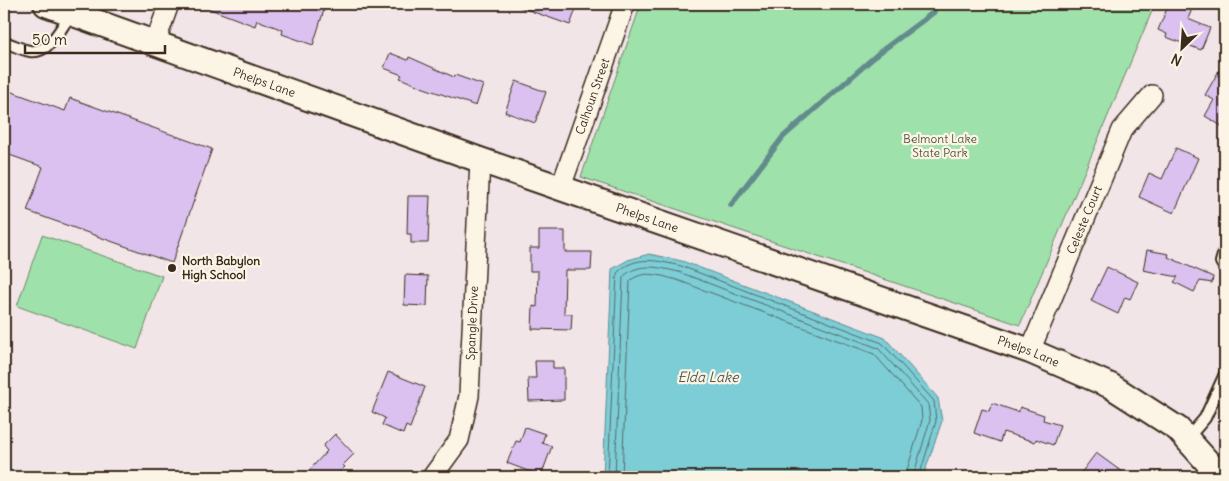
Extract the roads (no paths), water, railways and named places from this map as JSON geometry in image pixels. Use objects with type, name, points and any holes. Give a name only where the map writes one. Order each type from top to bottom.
[{"type":"street","name":"Phelps Lane","points":[[46,4],[480,160],[1030,351],[1111,386],[1178,429],[1221,477]]},
{"type":"street","points":[[155,43],[169,4]]},
{"type":"street","name":"Calhoun Street","points":[[561,187],[624,4]]},
{"type":"street","name":"Celeste Court","points":[[1030,351],[1122,130],[1152,95]]},
{"type":"street","name":"Spangle Drive","points":[[432,477],[459,440],[470,396],[480,160]]},
{"type":"lane","points":[[4,42],[30,51],[39,50],[56,38],[72,13]]},
{"type":"lane","points":[[1225,248],[1221,262],[1225,269]]},
{"type":"lane","points":[[1187,439],[1205,418],[1225,374]]},
{"type":"water","name":"Elda Lake","points":[[649,254],[682,261],[885,338],[938,398],[942,421],[923,477],[603,477],[612,269],[628,260]]},
{"type":"waterway","points":[[731,205],[783,137],[880,52],[934,12],[933,4]]},
{"type":"place","name":"North Babylon High School","points":[[172,268]]},
{"type":"park label","name":"Belmont Lake State Park","points":[[940,146]]}]
